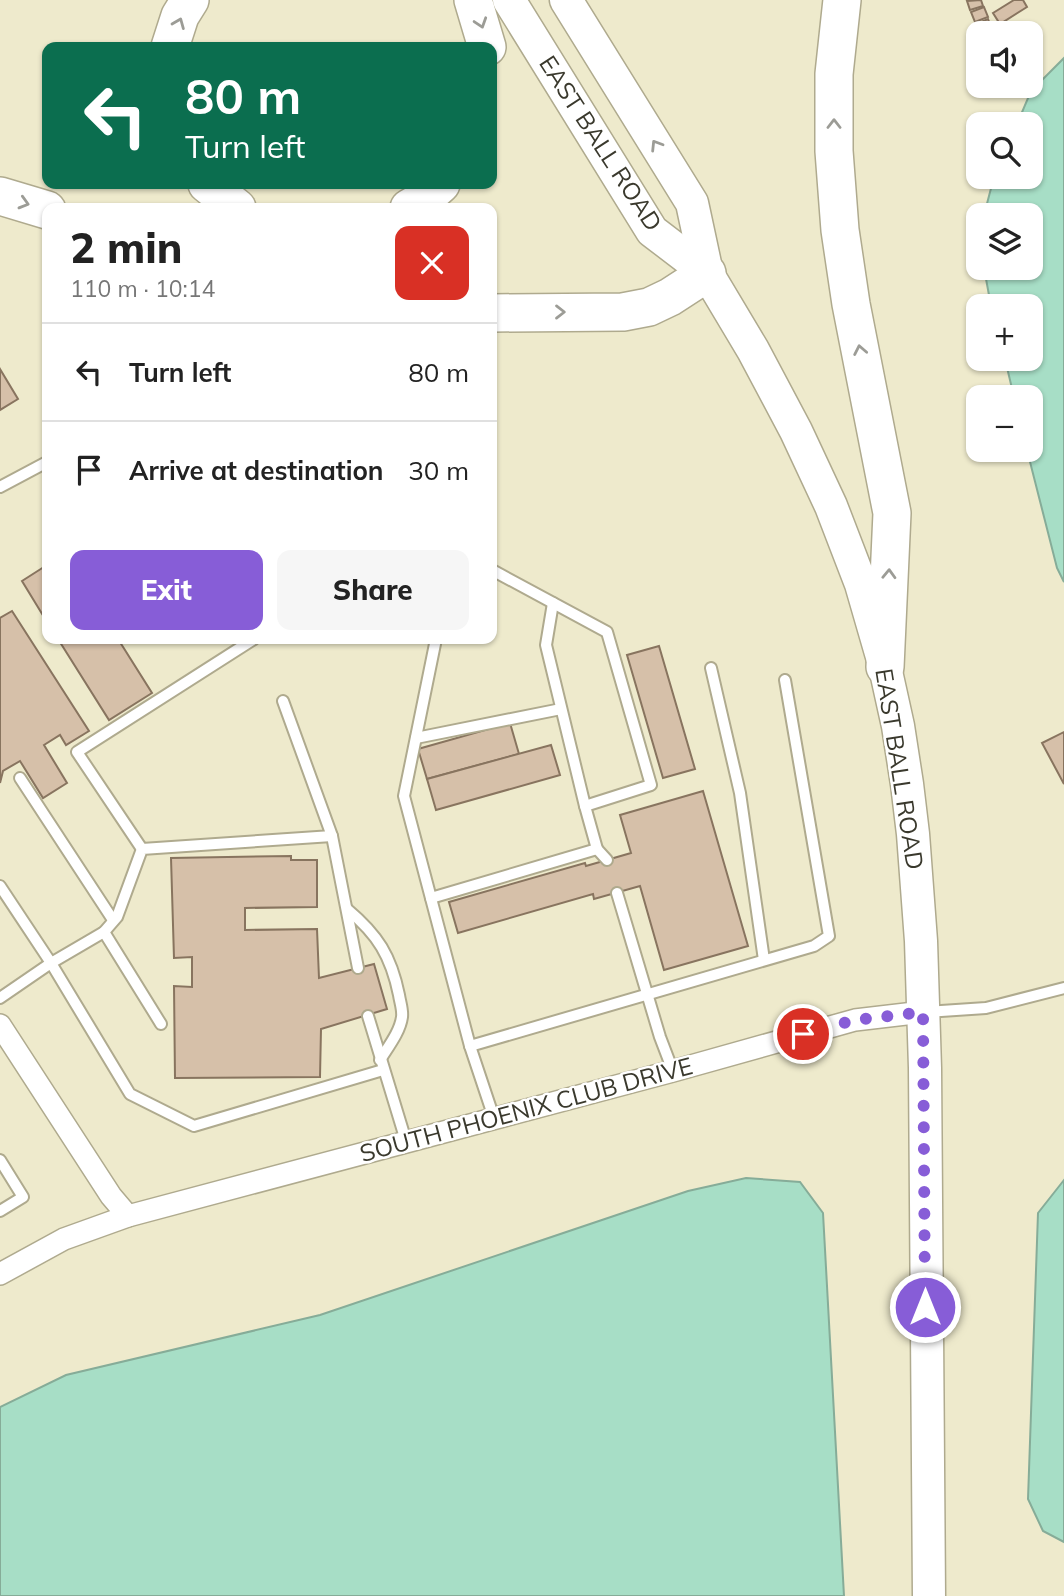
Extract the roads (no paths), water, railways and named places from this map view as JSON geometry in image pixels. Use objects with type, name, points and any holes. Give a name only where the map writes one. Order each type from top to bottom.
[{"type":"highway","points":[[172,42],[180,16],[190,0]]},
{"type":"highway","points":[[473,0],[486,42]]},
{"type":"highway","points":[[842,0],[834,74],[834,151],[840,230],[851,304],[892,513],[885,667]]},
{"type":"highway","points":[[213,189],[231,203]]},
{"type":"highway","points":[[418,203],[435,189]]},
{"type":"highway","points":[[0,197],[42,209]]},
{"type":"highway","points":[[497,313],[623,312],[649,307],[707,273]]},
{"type":"main road","name":"EAST BALL ROAD","points":[[509,0],[652,231],[707,273]]},
{"type":"main road","name":"EAST BALL ROAD","points":[[566,0],[692,203],[707,273],[753,350],[796,431],[831,506],[861,584],[885,667],[898,726],[913,834],[921,941],[929,1596]]},
{"type":"street","name":"SOUTH PHOENIX CLUB DRIVE","points":[[0,1274],[64,1239],[128,1216],[855,1020],[923,1012]]},
{"type":"street","points":[[0,1024],[111,1196],[128,1216]]},
{"type":"lane","points":[[0,486],[42,465]]},
{"type":"lane","points":[[497,573],[607,632],[651,785],[584,806]]},
{"type":"lane","points":[[554,603],[546,645],[584,806],[597,849],[607,860]]},
{"type":"lane","points":[[142,849],[77,752],[246,644]]},
{"type":"lane","points":[[435,644],[404,796],[470,1046],[494,1118]]},
{"type":"lane","points":[[711,668],[740,793],[764,960]]},
{"type":"lane","points":[[470,1046],[814,946],[829,936],[785,680]]},
{"type":"lane","points":[[283,701],[332,836],[358,968]]},
{"type":"lane","points":[[416,738],[562,709]]},
{"type":"lane","points":[[20,778],[113,920]]},
{"type":"lane","points":[[142,849],[332,836]]},
{"type":"lane","points":[[0,998],[51,962],[104,932],[117,917],[142,849]]},
{"type":"lane","points":[[431,898],[597,849]]},
{"type":"lane","points":[[0,886],[51,962],[130,1094],[194,1126],[381,1065],[403,1015],[394,970],[382,944],[365,924],[347,909]]},
{"type":"lane","points":[[617,893],[647,996],[673,1071]]},
{"type":"lane","points":[[104,932],[161,1024]]},
{"type":"lane","name":"SOUTH PHOENIX CLUB DRIVE","points":[[923,1012],[986,1008],[1064,988]]},
{"type":"lane","points":[[368,1016],[406,1141]]},
{"type":"lane","points":[[0,1160],[23,1197],[0,1210]]}]
